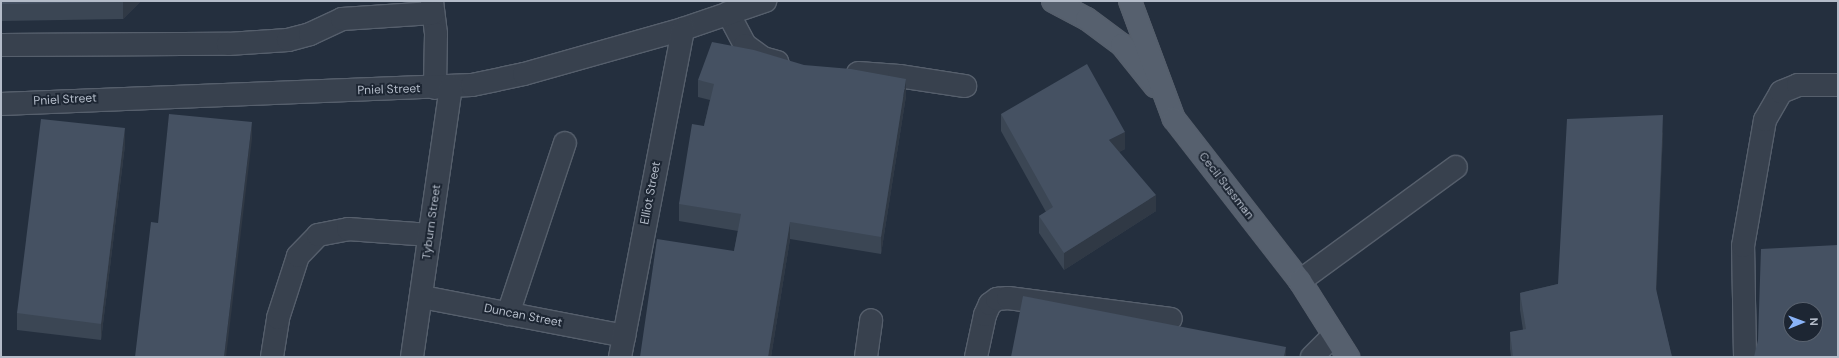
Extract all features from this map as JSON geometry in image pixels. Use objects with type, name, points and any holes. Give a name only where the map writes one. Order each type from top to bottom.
[{"type":"main road","points":[[1053,1],[1087,19],[1122,46],[1152,80],[1174,119]]},
{"type":"main road","name":"Cecil Sussman","points":[[1130,1],[1174,119],[1300,281],[1333,336],[1348,357]]},
{"type":"street","name":"Pniel Street","points":[[1,104],[176,95],[443,88],[510,77],[683,28],[765,1]]},
{"type":"street","points":[[1,45],[110,43],[228,44],[288,40],[310,34],[342,19],[433,7]]},
{"type":"street","name":"Tyburn Street","points":[[412,357],[430,235],[443,88],[433,7]]},
{"type":"street","points":[[728,13],[745,45],[763,58],[794,67]]},
{"type":"street","name":"Elliot Street","points":[[620,357],[683,28]]},
{"type":"street","points":[[836,72],[899,76],[965,86]]},
{"type":"street","points":[[1745,357],[1743,246],[1765,120],[1781,92],[1798,85],[1838,85]]},
{"type":"street","points":[[508,314],[566,143]]},
{"type":"street","points":[[1300,281],[1456,167]]},
{"type":"street","points":[[272,357],[278,318],[298,256],[318,236],[348,229],[430,235]]},
{"type":"street","name":"Duncan Street","points":[[422,297],[624,336]]},
{"type":"street","points":[[976,357],[985,315],[990,304],[997,299],[1008,298],[1171,318]]},
{"type":"street","points":[[866,357],[871,320]]},
{"type":"street","points":[[1312,357],[1333,336]]},
{"type":"building","points":[[1,1],[124,1],[1,4]]},
{"type":"building","points":[[712,42],[754,50],[804,65],[851,69],[906,79],[881,237],[790,222],[768,357],[640,357],[657,239],[734,251],[741,214],[679,204],[692,124],[704,126],[714,84],[698,80]]},
{"type":"building","points":[[1087,64],[1125,132],[1109,140],[1156,195],[1064,253],[1039,216],[1053,207],[1001,114]]},
{"type":"building","points":[[169,114],[252,122],[224,357],[135,357],[151,222],[158,223]]},
{"type":"building","points":[[1663,115],[1656,289],[1672,357],[1513,357],[1510,332],[1526,329],[1520,293],[1558,284],[1567,119]]},
{"type":"building","points":[[41,119],[125,128],[101,324],[17,313]]},
{"type":"building","points":[[1838,245],[1838,357],[1754,357],[1758,340],[1761,249]]},
{"type":"building","points":[[1023,296],[1286,347],[1284,357],[1011,357]]}]
